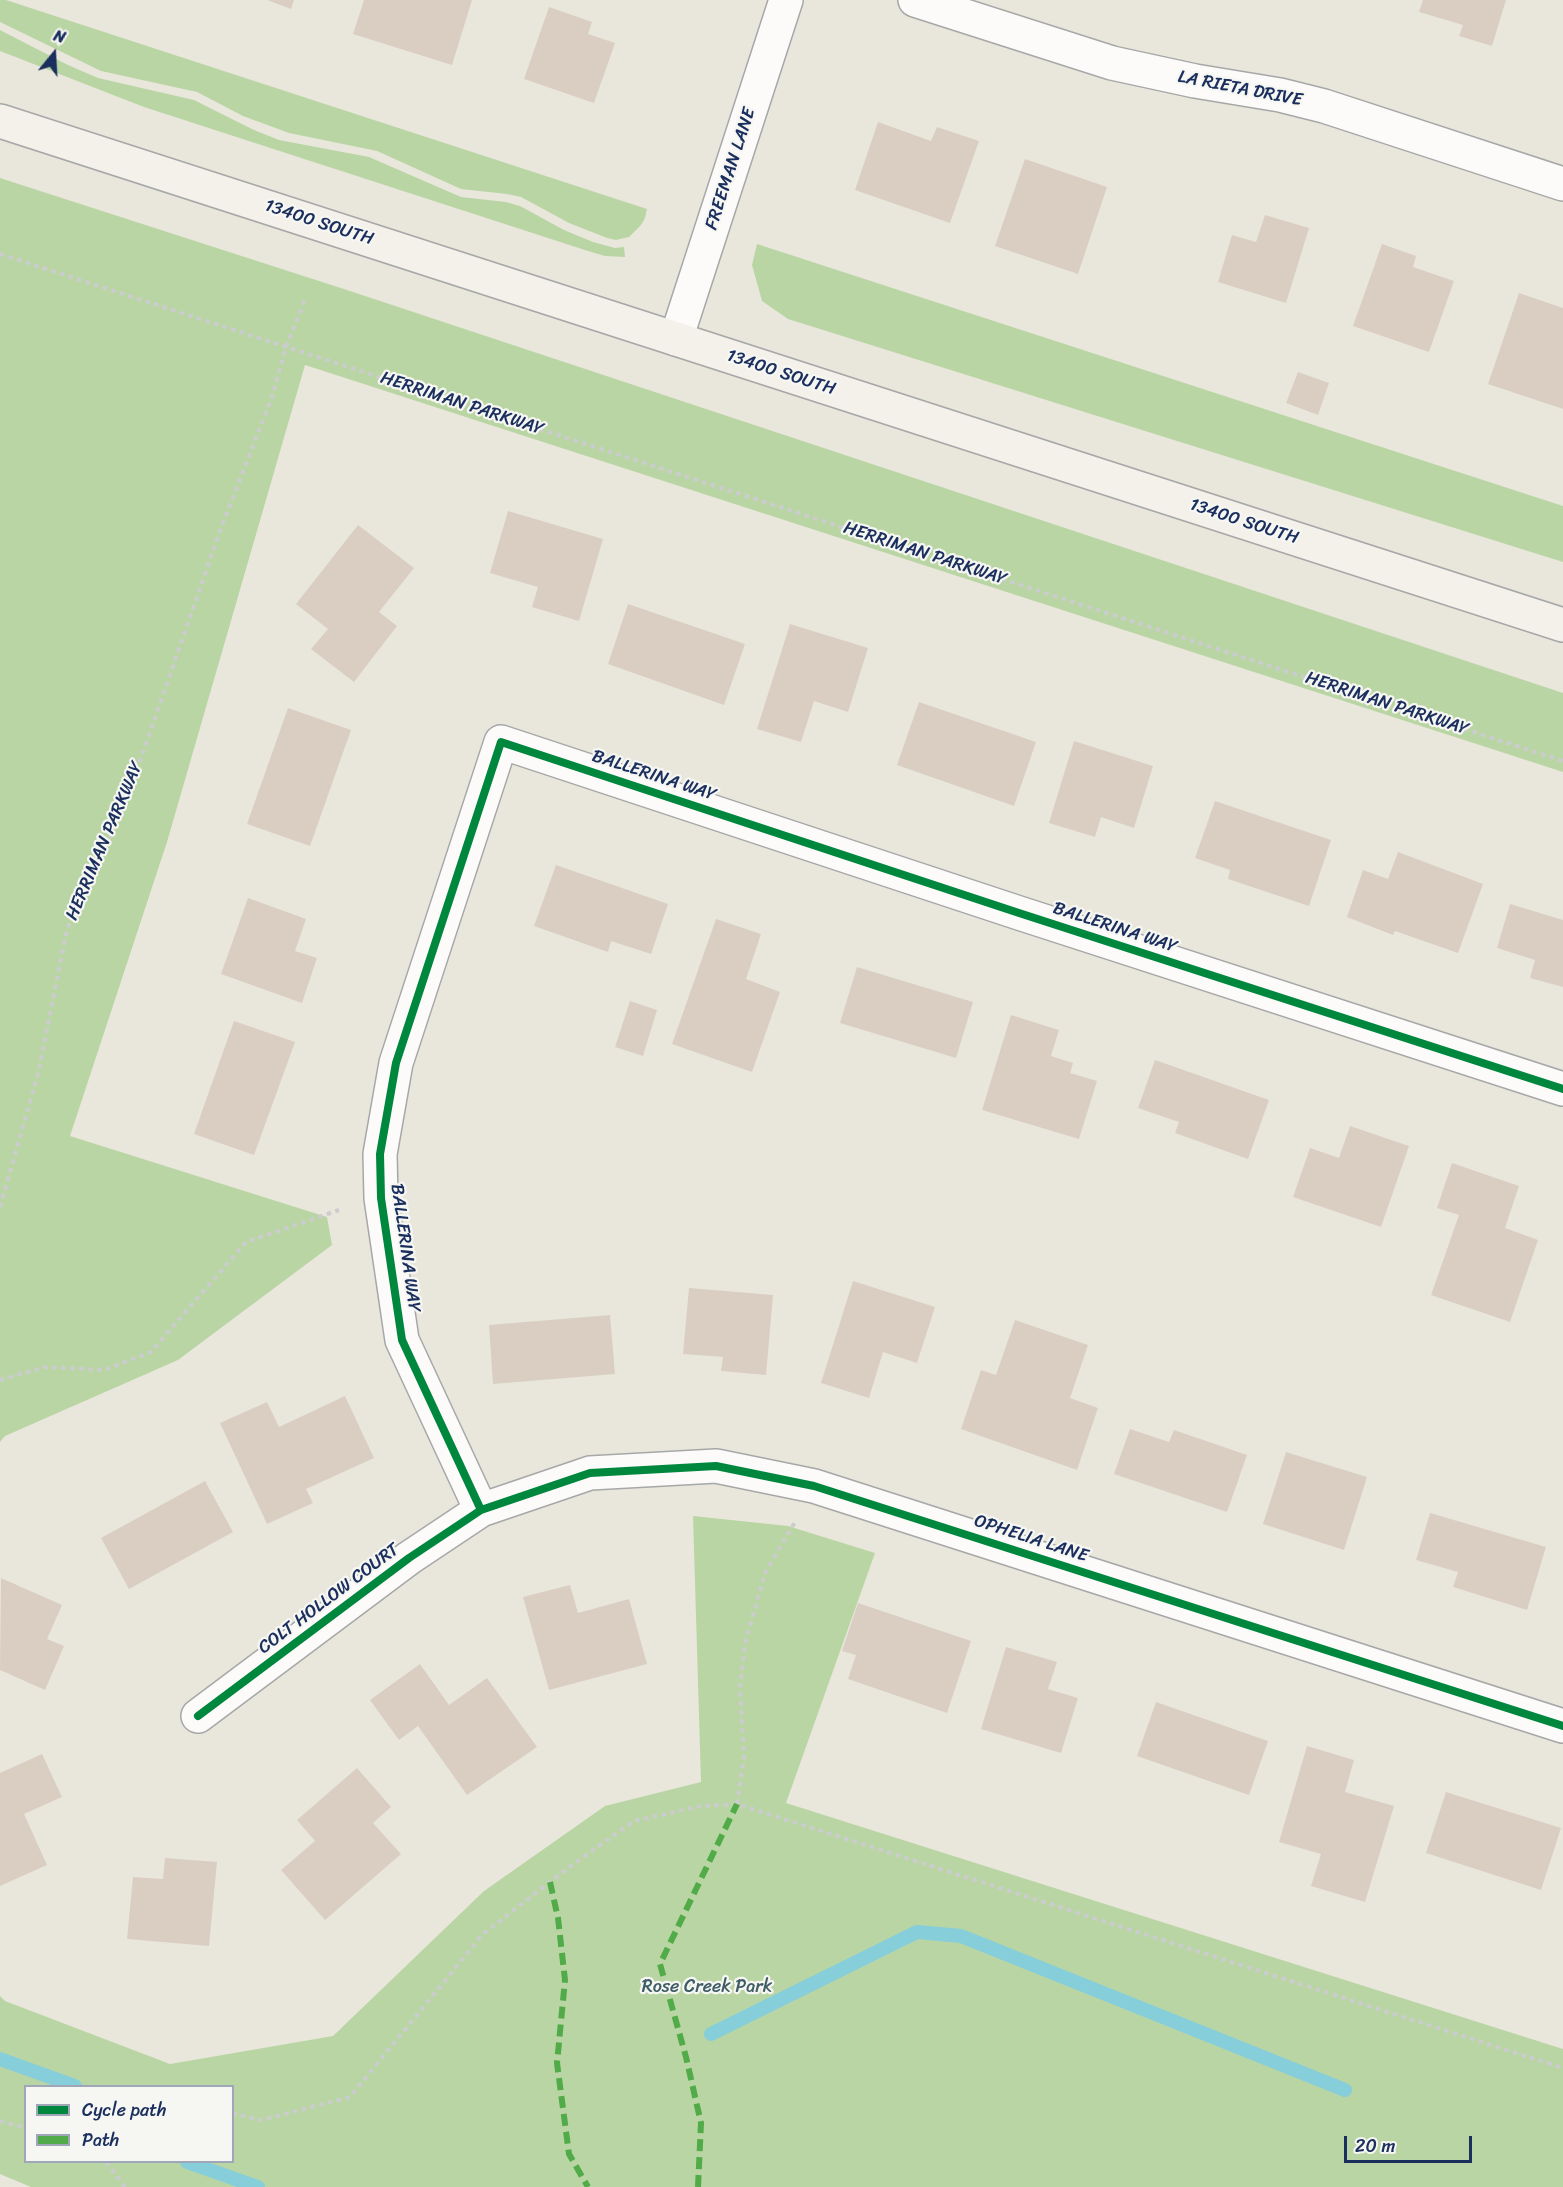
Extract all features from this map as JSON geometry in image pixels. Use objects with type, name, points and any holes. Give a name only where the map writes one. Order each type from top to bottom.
[{"type":"main road","name":"13400 SOUTH","points":[[0,121],[1563,625]]},
{"type":"street","name":"FREEMAN LANE","points":[[676,339],[786,0]]},
{"type":"street","name":"LA RIETA DRIVE","points":[[915,0],[1112,63],[1195,81],[1280,95],[1324,106],[1563,184]]},
{"type":"street","name":"BALLERINA WAY","points":[[481,1510],[402,1340],[381,1198],[380,1154],[396,1063],[501,741],[1019,913],[1563,1089]]},
{"type":"street","name":"OPHELIA LANE","points":[[481,1510],[590,1473],[716,1467],[814,1486],[1563,1726]]},
{"type":"street","name":"COLT HOLLOW COURT","points":[[198,1716],[408,1558],[481,1510]]},
{"type":"path","points":[[0,1380],[45,1367],[104,1370],[151,1352],[246,1242],[339,1210]]},
{"type":"path","points":[[737,1804],[744,1758],[740,1688],[746,1644],[765,1573],[795,1521]]},
{"type":"path","points":[[234,2113],[261,2120],[350,2097],[483,1934],[572,1865],[634,1821],[701,1806],[737,1804],[1563,2068]]},
{"type":"path","points":[[0,2121],[24,2127]]},
{"type":"path","points":[[107,2163],[125,2187]]},
{"type":"green space","points":[[0,0],[6,0],[647,209],[645,218],[629,237],[616,240],[607,238],[569,223],[521,197],[461,189],[377,151],[289,133],[243,116],[197,92],[101,71],[0,22]]},
{"type":"green space","points":[[0,30],[98,78],[194,100],[279,140],[369,157],[461,197],[506,202],[520,206],[564,230],[593,242],[615,248],[624,247],[625,257],[605,256],[588,251],[144,107],[0,51]]},
{"type":"green space","points":[[0,178],[350,291],[1563,693],[1563,772],[305,365],[167,842],[70,1136],[327,1217],[332,1245],[178,1360],[5,1436],[0,1442]]},
{"type":"green space","points":[[757,244],[1563,506],[1563,562],[788,319],[762,301],[752,265]]},
{"type":"green space","name":"Rose Creek Park","points":[[693,1516],[788,1526],[875,1553],[786,1803],[1563,2049],[1563,2187],[31,2187],[0,2174],[0,1996],[5,2001],[170,2064],[333,2036],[484,1891],[605,1806],[701,1782]]},
{"type":"building","points":[[267,0],[294,0],[291,9]]},
{"type":"building","points":[[364,0],[472,0],[452,65],[353,34]]},
{"type":"building","points":[[1423,0],[1506,0],[1492,46],[1459,36],[1463,25],[1419,12]]},
{"type":"building","points":[[549,7],[592,22],[588,34],[615,43],[594,103],[524,79]]},
{"type":"building","points":[[878,122],[931,141],[937,127],[979,141],[950,223],[855,190]]},
{"type":"building","points":[[1025,159],[1107,187],[1078,274],[995,246]]},
{"type":"building","points":[[1265,215],[1309,228],[1286,303],[1218,282],[1232,235],[1256,242]]},
{"type":"building","points":[[1382,244],[1416,256],[1413,267],[1454,281],[1429,352],[1353,326]]},
{"type":"building","points":[[1519,293],[1563,308],[1563,409],[1488,384]]},
{"type":"building","points":[[1298,372],[1329,383],[1318,415],[1286,403]]},
{"type":"building","points":[[508,511],[603,539],[579,621],[532,607],[538,587],[490,573]]},
{"type":"building","points":[[358,525],[414,568],[379,612],[397,626],[354,682],[311,649],[328,629],[296,604]]},
{"type":"building","points":[[628,604],[745,644],[724,705],[608,664]]},
{"type":"building","points":[[790,624],[868,648],[848,712],[814,701],[801,742],[757,729]]},
{"type":"building","points":[[919,702],[1036,742],[1014,806],[897,765]]},
{"type":"building","points":[[288,708],[351,730],[310,846],[247,824]]},
{"type":"building","points":[[1074,741],[1153,766],[1134,828],[1101,817],[1095,837],[1049,823]]},
{"type":"building","points":[[1215,801],[1331,840],[1309,906],[1228,879],[1230,870],[1195,858]]},
{"type":"building","points":[[1398,852],[1483,884],[1458,953],[1395,931],[1393,935],[1347,917],[1363,870],[1388,879]]},
{"type":"building","points":[[556,865],[668,904],[651,954],[611,941],[608,952],[534,926]]},
{"type":"building","points":[[248,898],[306,919],[295,951],[317,958],[302,1003],[221,974]]},
{"type":"building","points":[[1510,904],[1563,920],[1563,987],[1530,978],[1535,960],[1497,948]]},
{"type":"building","points":[[716,919],[761,934],[746,979],[780,992],[752,1072],[672,1044]]},
{"type":"building","points":[[857,967],[973,1002],[956,1058],[840,1023]]},
{"type":"building","points":[[630,1001],[657,1010],[643,1056],[615,1047]]},
{"type":"building","points":[[1011,1015],[1059,1030],[1051,1056],[1073,1063],[1070,1073],[1097,1081],[1079,1139],[982,1110]]},
{"type":"building","points":[[234,1021],[295,1042],[254,1155],[194,1134]]},
{"type":"building","points":[[1155,1060],[1269,1100],[1248,1159],[1175,1133],[1179,1122],[1138,1108]]},
{"type":"building","points":[[1350,1126],[1409,1146],[1381,1227],[1293,1197],[1310,1148],[1339,1158]]},
{"type":"building","points":[[1452,1163],[1519,1186],[1505,1228],[1538,1240],[1510,1322],[1431,1295],[1459,1215],[1437,1208]]},
{"type":"building","points":[[853,1281],[935,1307],[917,1363],[883,1352],[869,1398],[821,1383]]},
{"type":"building","points":[[689,1288],[773,1295],[766,1375],[721,1371],[723,1357],[683,1354]]},
{"type":"building","points":[[610,1315],[615,1374],[493,1384],[489,1325]]},
{"type":"building","points":[[1015,1320],[1088,1345],[1070,1398],[1098,1408],[1077,1470],[961,1429],[981,1370],[996,1375]]},
{"type":"building","points":[[345,1396],[374,1458],[306,1489],[313,1503],[267,1524],[220,1423],[267,1402],[279,1427]]},
{"type":"building","points":[[1130,1429],[1169,1442],[1174,1430],[1247,1455],[1227,1512],[1114,1474]]},
{"type":"building","points":[[1286,1452],[1367,1477],[1344,1550],[1263,1524]]},
{"type":"building","points":[[205,1481],[233,1532],[129,1589],[101,1538]]},
{"type":"building","points":[[1430,1513],[1546,1547],[1527,1610],[1453,1587],[1458,1572],[1416,1560]]},
{"type":"building","points":[[1,1578],[62,1605],[47,1639],[64,1646],[45,1690],[0,1670]]},
{"type":"building","points":[[570,1585],[578,1613],[629,1599],[647,1664],[549,1690],[523,1597]]},
{"type":"building","points":[[858,1603],[971,1641],[947,1713],[848,1679],[856,1655],[842,1651]]},
{"type":"building","points":[[1006,1647],[1057,1662],[1048,1689],[1078,1698],[1061,1753],[981,1729]]},
{"type":"building","points":[[420,1664],[449,1705],[487,1678],[537,1747],[467,1795],[418,1726],[399,1740],[370,1700]]},
{"type":"building","points":[[1156,1702],[1268,1741],[1249,1795],[1137,1756]]},
{"type":"building","points":[[1307,1746],[1354,1760],[1345,1792],[1394,1806],[1365,1902],[1311,1886],[1321,1854],[1279,1842]]},
{"type":"building","points":[[42,1754],[62,1797],[24,1814],[47,1865],[0,1886],[0,1773]]},
{"type":"building","points":[[357,1768],[391,1807],[373,1823],[401,1854],[325,1920],[281,1870],[315,1841],[297,1820]]},
{"type":"building","points":[[1446,1792],[1561,1828],[1541,1890],[1426,1853]]},
{"type":"building","points":[[165,1858],[217,1862],[209,1946],[127,1939],[133,1877],[163,1879]]},
{"type":"waterway","points":[[711,2034],[917,1932],[961,1936],[1345,2090]]},
{"type":"waterway","points":[[0,2059],[72,2085]]},
{"type":"waterway","points":[[190,2163],[258,2187]]},
{"type":"marked path","points":[[698,2187],[701,2123],[686,2057],[660,1964],[737,1804]]},
{"type":"marked path","points":[[550,1882],[558,1918],[565,1980],[557,2063],[569,2154],[588,2187]]},
{"type":"cycle path","points":[[481,1510],[402,1340],[381,1198],[380,1154],[396,1063],[501,742],[1563,1089]]},
{"type":"cycle path","points":[[198,1716],[409,1558],[481,1510],[590,1473],[716,1466],[814,1486],[1563,1726]]}]
